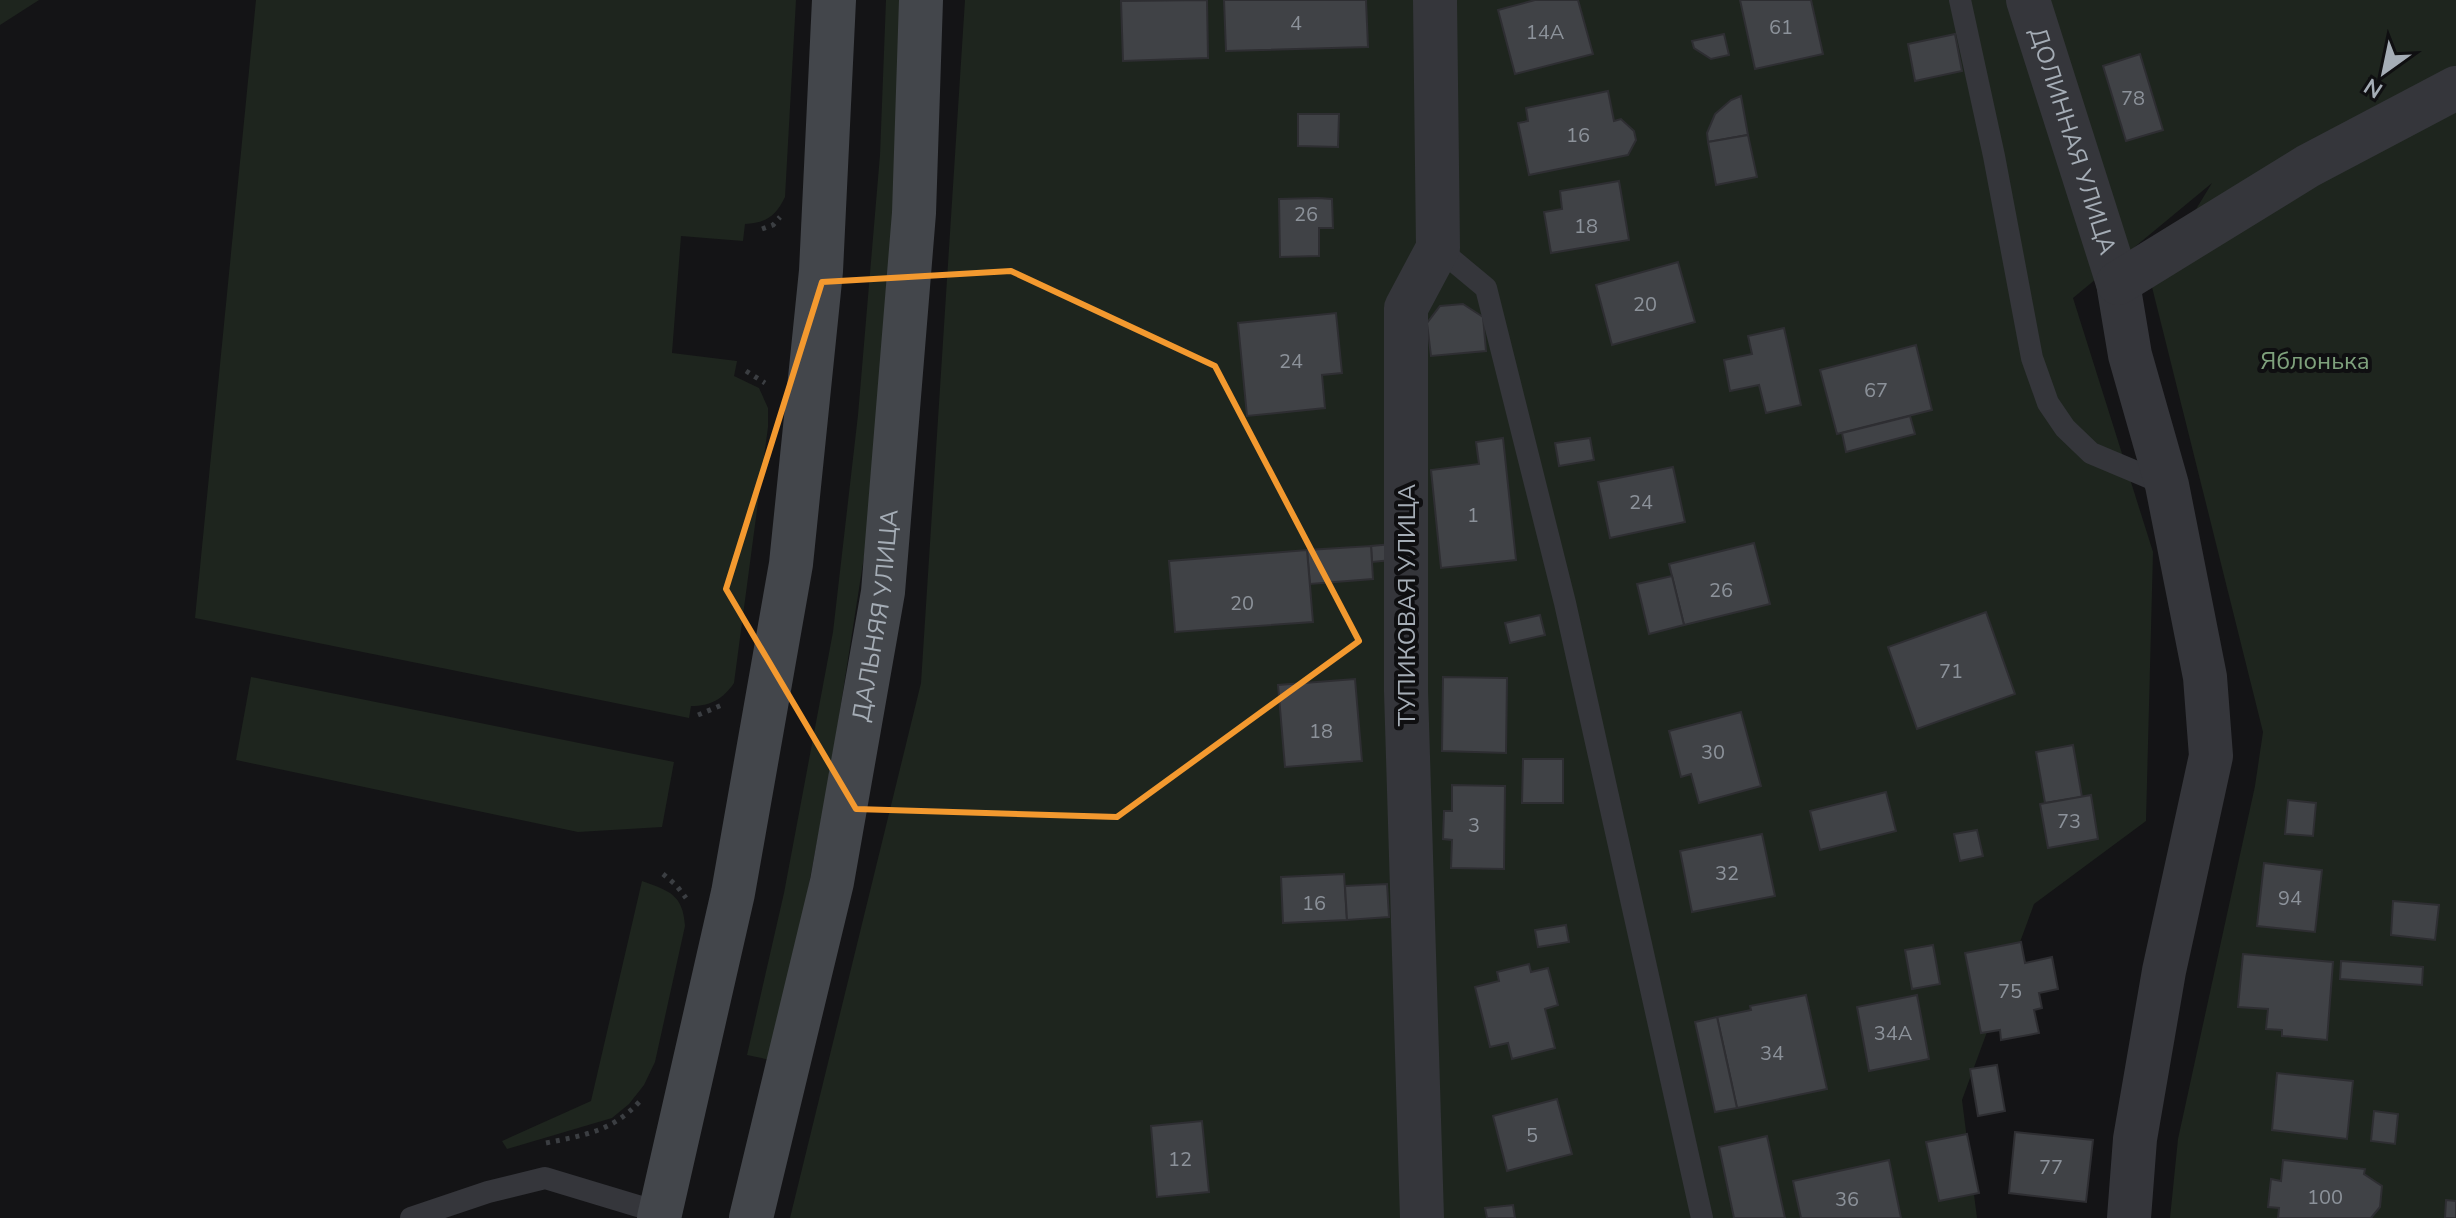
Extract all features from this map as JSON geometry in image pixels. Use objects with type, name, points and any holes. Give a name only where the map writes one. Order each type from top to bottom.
[{"type":"main road","points":[[667,1216],[733,893],[791,564],[821,271],[834,0]]},
{"type":"main road","name":"ДАЛЬНЯЯ УЛИЦА","points":[[751,1218],[832,882],[883,592],[914,213],[921,0]]},
{"type":"street","name":"ТУПИКОВАЯ УЛИЦА","points":[[1422,1218],[1406,691],[1406,308],[1438,248],[1435,0]]},
{"type":"street","name":"ДОЛИННАЯ УЛИЦА","points":[[2028,0],[2118,283],[2130,355],[2167,485],[2205,677],[2211,756],[2164,971],[2135,1139],[2129,1218]]},
{"type":"street","points":[[2118,283],[2308,166],[2456,88]]},
{"type":"lane","points":[[1960,0],[1994,156],[2032,358],[2048,403],[2065,428],[2091,453],[2167,485]]},
{"type":"lane","points":[[1438,248],[1486,288],[1569,618],[1702,1218]]},
{"type":"lane","points":[[419,1217],[488,1192],[545,1178],[667,1216]]},
{"type":"path","points":[[663,874],[689,901]]},
{"type":"path","points":[[540,1145],[597,1132],[625,1117],[647,1093]]},
{"type":"highlighted area","points":[[1011,271],[1215,366],[1359,641],[1117,817],[856,809],[726,589],[822,282]]},
{"type":"green space","points":[[0,0],[39,0],[0,25]]},
{"type":"green space","points":[[256,0],[796,0],[785,197],[770,217],[745,224],[743,241],[681,236],[672,353],[737,361],[734,376],[759,388],[768,408],[734,683],[716,700],[691,706],[689,718],[195,618]]},
{"type":"green space","points":[[886,0],[906,0],[888,312],[866,544],[831,768],[788,995],[771,1060],[747,1055],[784,893],[833,632],[858,415],[880,155]]},
{"type":"green space","name":"Яблонька","points":[[965,0],[2456,0],[2456,1218],[2170,1218],[2178,1139],[2255,786],[2263,732],[2151,283],[2212,183],[2073,298],[2153,552],[2146,821],[2034,904],[1962,1100],[1977,1218],[790,1218],[921,683]]},
{"type":"green space","points":[[251,677],[674,762],[662,827],[578,832],[236,760]]},
{"type":"green space","points":[[642,881],[678,900],[685,926],[655,1062],[644,1085],[629,1104],[612,1118],[507,1149],[502,1141],[591,1101]]},
{"type":"building","points":[[1207,0],[1208,58],[1123,61],[1121,1]]},
{"type":"building","points":[[1224,0],[1366,0],[1368,47],[1226,51]]},
{"type":"building","points":[[1535,0],[1578,0],[1593,54],[1515,74],[1498,10]]},
{"type":"building","points":[[1740,0],[1811,0],[1823,54],[1755,69]]},
{"type":"building","points":[[1724,34],[1729,55],[1711,59],[1694,48],[1692,41]]},
{"type":"building","points":[[1955,34],[1962,71],[1915,81],[1908,44]]},
{"type":"building","points":[[2140,54],[2163,130],[2126,141],[2103,66]]},
{"type":"building","points":[[1608,91],[1614,121],[1621,119],[1634,131],[1636,140],[1628,155],[1529,175],[1518,123],[1528,121],[1526,108]]},
{"type":"building","points":[[1741,96],[1748,135],[1708,142],[1707,133],[1715,114],[1731,100]]},
{"type":"building","points":[[1298,114],[1339,114],[1338,147],[1298,146]]},
{"type":"building","points":[[1748,135],[1757,177],[1716,185],[1708,142]]},
{"type":"building","points":[[1619,181],[1629,240],[1551,253],[1544,212],[1562,209],[1560,191]]},
{"type":"building","points":[[1279,199],[1332,199],[1333,228],[1319,228],[1319,256],[1280,257]]},
{"type":"building","points":[[1678,262],[1695,322],[1612,345],[1596,285]]},
{"type":"building","points":[[1463,304],[1483,317],[1486,351],[1431,356],[1427,323],[1440,306]]},
{"type":"building","points":[[1336,313],[1342,373],[1322,375],[1325,408],[1247,416],[1238,323]]},
{"type":"building","points":[[1784,328],[1801,405],[1766,413],[1759,385],[1730,391],[1724,360],[1752,354],[1748,336]]},
{"type":"building","points":[[1916,345],[1932,410],[1837,434],[1820,370]]},
{"type":"building","points":[[1910,416],[1915,434],[1846,452],[1842,433]]},
{"type":"building","points":[[1503,438],[1516,560],[1441,568],[1431,470],[1479,464],[1476,442]]},
{"type":"building","points":[[1590,438],[1594,460],[1559,466],[1555,443]]},
{"type":"building","points":[[1673,467],[1685,522],[1610,538],[1598,482]]},
{"type":"building","points":[[1754,543],[1770,604],[1684,625],[1669,564]]},
{"type":"building","points":[[1392,544],[1392,560],[1372,562],[1371,546]]},
{"type":"building","points":[[1371,546],[1373,579],[1310,584],[1307,550]]},
{"type":"building","points":[[1307,550],[1313,622],[1175,632],[1169,561]]},
{"type":"building","points":[[1672,576],[1684,625],[1649,634],[1637,584]]},
{"type":"building","points":[[1986,612],[2015,694],[1917,729],[1888,647]]},
{"type":"building","points":[[1540,615],[1545,635],[1510,643],[1505,623]]},
{"type":"building","points":[[1443,677],[1507,678],[1506,753],[1442,751]]},
{"type":"building","points":[[1355,679],[1362,761],[1285,767],[1278,685]]},
{"type":"building","points":[[1741,712],[1761,786],[1699,803],[1691,774],[1681,777],[1669,731]]},
{"type":"building","points":[[2073,745],[2082,797],[2045,803],[2036,752]]},
{"type":"building","points":[[1523,759],[1563,759],[1563,803],[1522,803]]},
{"type":"building","points":[[1452,785],[1505,786],[1504,869],[1451,868],[1452,840],[1443,839],[1444,811],[1452,811]]},
{"type":"building","points":[[1886,792],[1896,831],[1820,850],[1810,811]]},
{"type":"building","points":[[2091,795],[2098,839],[2048,848],[2040,804]]},
{"type":"building","points":[[2288,800],[2316,803],[2313,836],[2285,834]]},
{"type":"building","points":[[1977,830],[1983,856],[1960,861],[1954,834]]},
{"type":"building","points":[[1762,834],[1775,896],[1692,912],[1680,851]]},
{"type":"building","points":[[2264,863],[2322,870],[2315,932],[2257,926]]},
{"type":"building","points":[[1344,874],[1347,920],[1283,923],[1281,877]]},
{"type":"building","points":[[1387,884],[1389,917],[1347,920],[1345,886]]},
{"type":"building","points":[[2393,901],[2439,905],[2435,940],[2391,935]]},
{"type":"building","points":[[1566,925],[1569,942],[1538,947],[1535,930]]},
{"type":"building","points":[[2021,942],[2025,963],[2052,957],[2058,989],[2039,993],[2042,1008],[2034,1010],[2039,1033],[2001,1040],[2000,1030],[1981,1033],[1965,953]]},
{"type":"building","points":[[1933,945],[1940,984],[1912,989],[1905,950]]},
{"type":"building","points":[[2243,954],[2333,962],[2327,1040],[2282,1036],[2282,1030],[2266,1029],[2268,1009],[2238,1007]]},
{"type":"building","points":[[2341,961],[2423,967],[2422,985],[2340,979]]},
{"type":"building","points":[[1529,964],[1531,972],[1548,968],[1558,1005],[1545,1009],[1555,1048],[1512,1059],[1508,1043],[1490,1047],[1475,987],[1499,981],[1497,972]]},
{"type":"building","points":[[1806,995],[1827,1089],[1737,1108],[1717,1017],[1751,1010],[1750,1006]]},
{"type":"building","points":[[1917,995],[1929,1059],[1869,1071],[1857,1007]]},
{"type":"building","points":[[1717,1017],[1737,1108],[1715,1112],[1695,1022]]},
{"type":"building","points":[[1997,1065],[2005,1111],[1978,1116],[1970,1069]]},
{"type":"building","points":[[2277,1073],[2353,1081],[2347,1139],[2272,1130]]},
{"type":"building","points":[[1557,1099],[1572,1154],[1507,1171],[1493,1116]]},
{"type":"building","points":[[2374,1111],[2398,1114],[2395,1144],[2371,1141]]},
{"type":"building","points":[[1202,1121],[1209,1192],[1157,1197],[1151,1126]]},
{"type":"building","points":[[2015,1132],[2093,1140],[2086,1202],[2009,1193]]},
{"type":"building","points":[[1967,1134],[1979,1193],[1939,1201],[1926,1142]]},
{"type":"building","points":[[1767,1136],[1785,1218],[1734,1218],[1719,1147]]},
{"type":"building","points":[[1889,1160],[1901,1218],[1801,1218],[1793,1181]]},
{"type":"building","points":[[2283,1160],[2365,1169],[2364,1174],[2382,1186],[2380,1207],[2371,1218],[2278,1218],[2279,1208],[2268,1207],[2271,1179],[2281,1181]]},
{"type":"building","points":[[2446,1200],[2456,1201],[2456,1218],[2445,1218]]},
{"type":"building","points":[[1513,1205],[1515,1218],[1487,1218],[1485,1208]]}]
